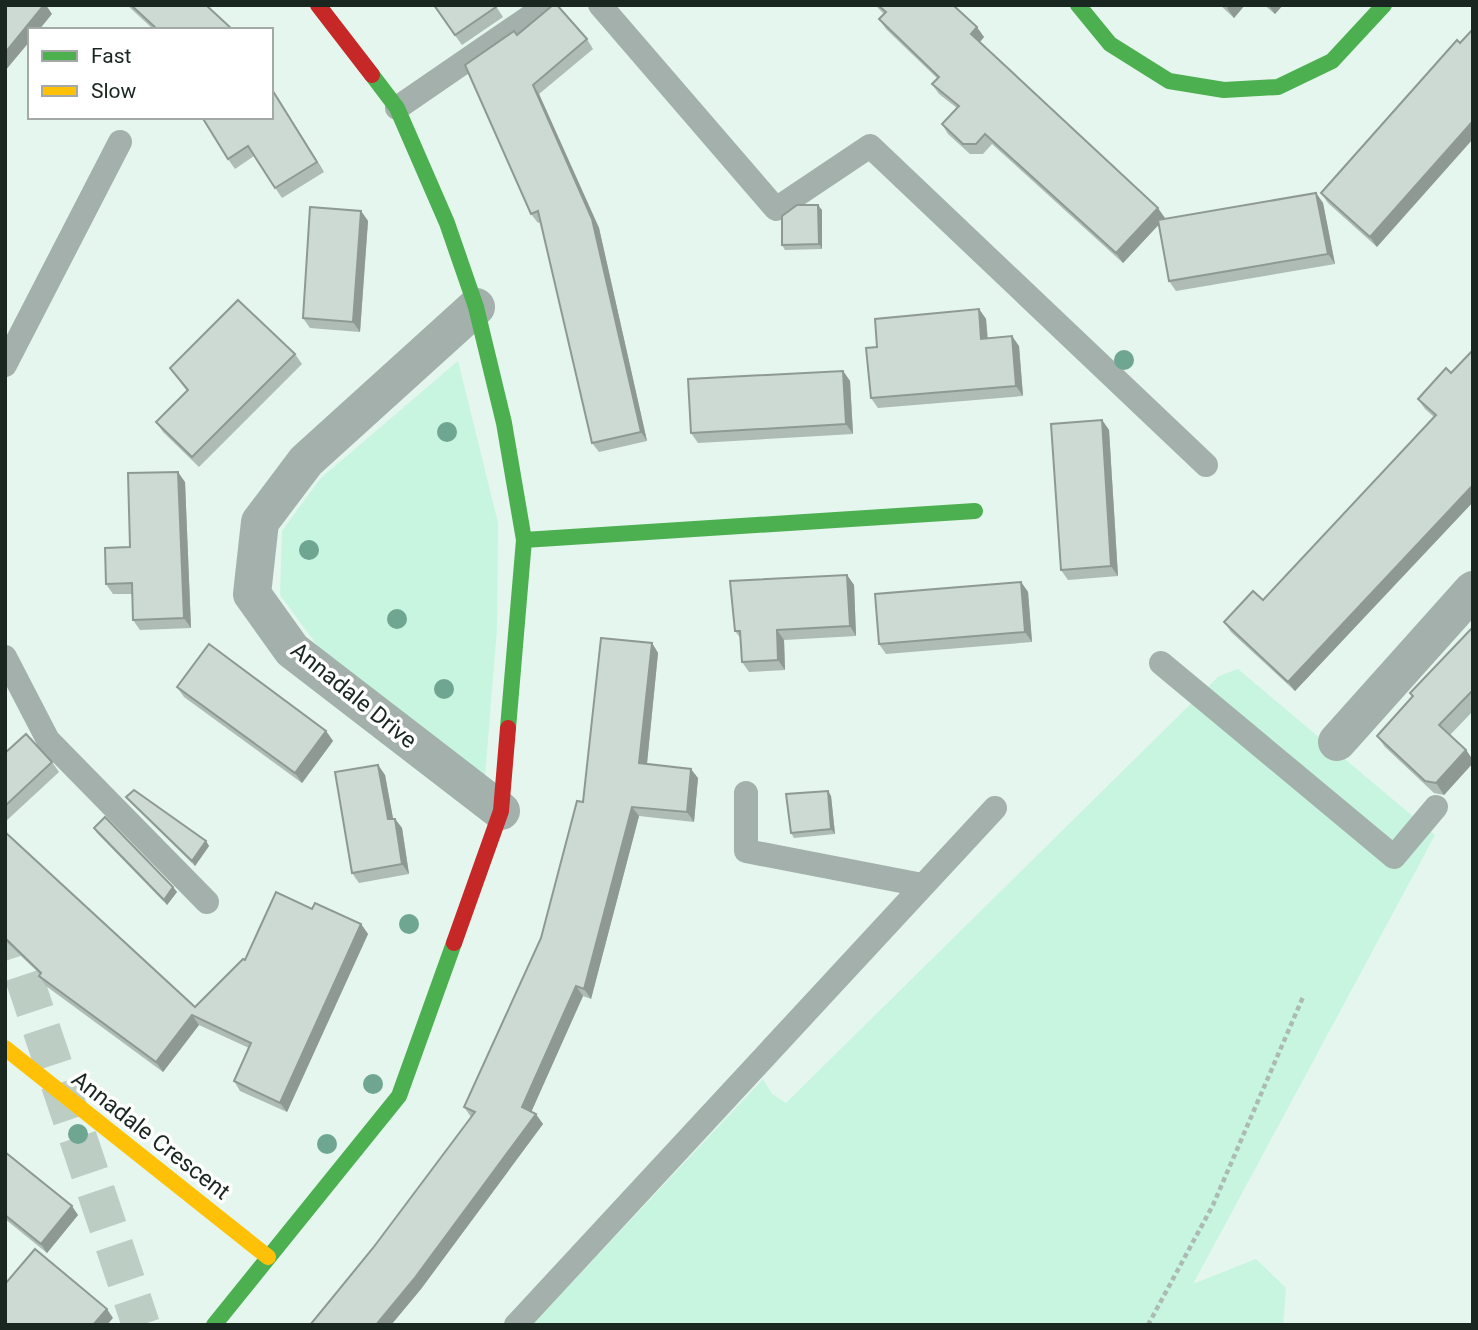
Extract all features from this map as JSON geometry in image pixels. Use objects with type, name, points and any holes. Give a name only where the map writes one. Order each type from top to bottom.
[{"type":"street","points":[[214,1325],[399,1096],[500,811],[524,540],[504,423],[476,307],[447,223],[397,108],[318,5]]},
{"type":"street","points":[[1078,5],[1110,44],[1169,81],[1224,89],[1278,87],[1332,61],[1384,5]]},
{"type":"street","name":"Annadale Drive","points":[[476,307],[306,461],[260,522],[253,594],[292,650],[500,811]]},
{"type":"street","points":[[524,540],[975,512]]},
{"type":"street","points":[[1337,742],[1473,590]]},
{"type":"street","name":"Annadale Crescent","points":[[5,1048],[268,1257]]},
{"type":"lane","points":[[397,108],[547,5]]},
{"type":"lane","points":[[600,5],[776,209],[870,146],[1206,465]]},
{"type":"lane","points":[[5,365],[120,142]]},
{"type":"lane","points":[[5,657],[48,740],[207,902]]},
{"type":"lane","points":[[1161,663],[1394,857],[1436,807]]},
{"type":"lane","points":[[746,793],[746,851],[922,885]]},
{"type":"lane","points":[[516,1325],[995,808]]},
{"type":"path","points":[[1148,1325],[1213,1205],[1303,997]]},
{"type":"green space","points":[[458,361],[498,523],[497,628],[485,776],[323,653],[280,595],[282,531],[320,479]]},
{"type":"green space","points":[[1238,669],[1435,835],[1193,1284],[1256,1259],[1286,1288],[1283,1325],[532,1325],[763,1079],[772,1094],[786,1103],[1219,676]]},
{"type":"building","points":[[5,5],[44,5],[5,53]]},
{"type":"building","points":[[131,5],[206,5],[231,28],[156,28]]},
{"type":"building","points":[[434,5],[495,5],[496,7],[455,35]]},
{"type":"building","points":[[553,5],[557,5],[587,39],[533,85],[592,219],[641,432],[592,443],[538,211],[531,214],[465,65],[514,31],[517,35]]},
{"type":"building","points":[[878,5],[953,5],[977,27],[971,34],[1158,208],[1116,253],[985,134],[976,144],[963,144],[942,124],[959,106],[932,84],[939,77],[879,19],[886,12]]},
{"type":"building","points":[[1473,29],[1473,121],[1370,237],[1321,193],[1457,40],[1460,43]]},
{"type":"building","points":[[273,91],[317,162],[275,188],[248,146],[228,159],[203,119],[273,119]]},
{"type":"building","points":[[1316,193],[1328,254],[1169,281],[1158,220]]},
{"type":"building","points":[[797,205],[818,205],[819,244],[782,245],[782,216]]},
{"type":"building","points":[[310,207],[361,211],[353,322],[303,318]]},
{"type":"building","points":[[238,300],[295,354],[192,457],[156,422],[188,390],[170,368]]},
{"type":"building","points":[[979,309],[981,339],[1012,336],[1016,386],[871,398],[866,348],[877,347],[875,319]]},
{"type":"building","points":[[1473,350],[1473,485],[1288,682],[1224,622],[1253,591],[1263,600],[1436,415],[1418,399],[1446,368],[1451,373]]},
{"type":"building","points":[[843,371],[846,424],[691,433],[688,379]]},
{"type":"building","points":[[1102,420],[1111,566],[1061,570],[1051,424]]},
{"type":"building","points":[[178,472],[184,618],[133,620],[132,583],[106,584],[105,548],[130,547],[128,473]]},
{"type":"building","points":[[847,575],[850,626],[777,630],[778,660],[742,662],[740,631],[735,631],[730,581]]},
{"type":"building","points":[[1021,582],[1025,632],[879,644],[875,594]]},
{"type":"building","points":[[1473,627],[1473,690],[1439,725],[1466,750],[1436,783],[1425,781],[1377,736],[1413,696],[1410,693]]},
{"type":"building","points":[[601,638],[652,643],[639,763],[691,769],[687,812],[632,807],[584,989],[576,986],[522,1107],[536,1114],[414,1279],[376,1325],[310,1325],[373,1248],[475,1112],[464,1107],[541,938],[577,801],[583,802]]},
{"type":"building","points":[[209,644],[326,731],[295,773],[177,687]]},
{"type":"building","points":[[26,734],[52,762],[5,806],[5,753]]},
{"type":"building","points":[[378,765],[388,819],[395,819],[402,864],[352,873],[335,772]]},
{"type":"building","points":[[134,790],[206,841],[192,861],[126,797]]},
{"type":"building","points":[[828,791],[831,829],[791,833],[786,794]]},
{"type":"building","points":[[105,817],[173,887],[164,900],[94,828]]},
{"type":"building","points":[[5,832],[195,1007],[245,960],[276,892],[312,909],[315,903],[361,924],[280,1103],[234,1081],[251,1043],[192,1015],[156,1062],[39,976],[41,973],[5,938]]},
{"type":"building","points":[[5,1152],[72,1206],[41,1244],[5,1215]]},
{"type":"building","points":[[35,1249],[107,1309],[93,1325],[5,1325],[5,1284]]},
{"type":"tunnel","points":[[5,921],[141,1325]]},
{"type":"traffic: fast","points":[[1078,5],[1110,44],[1169,81],[1224,90],[1278,87],[1332,61],[1384,5]]},
{"type":"traffic: fast","points":[[372,75],[397,108],[447,223],[476,307],[504,423],[524,540],[508,728]]},
{"type":"traffic: fast","points":[[524,540],[975,511]]},
{"type":"traffic: fast","points":[[214,1325],[399,1096],[454,943]]},
{"type":"traffic: slow","points":[[5,1048],[268,1257]]},
{"type":"traffic: jam","points":[[318,5],[372,75]]},
{"type":"traffic: jam","points":[[454,943],[501,811],[508,728]]}]
